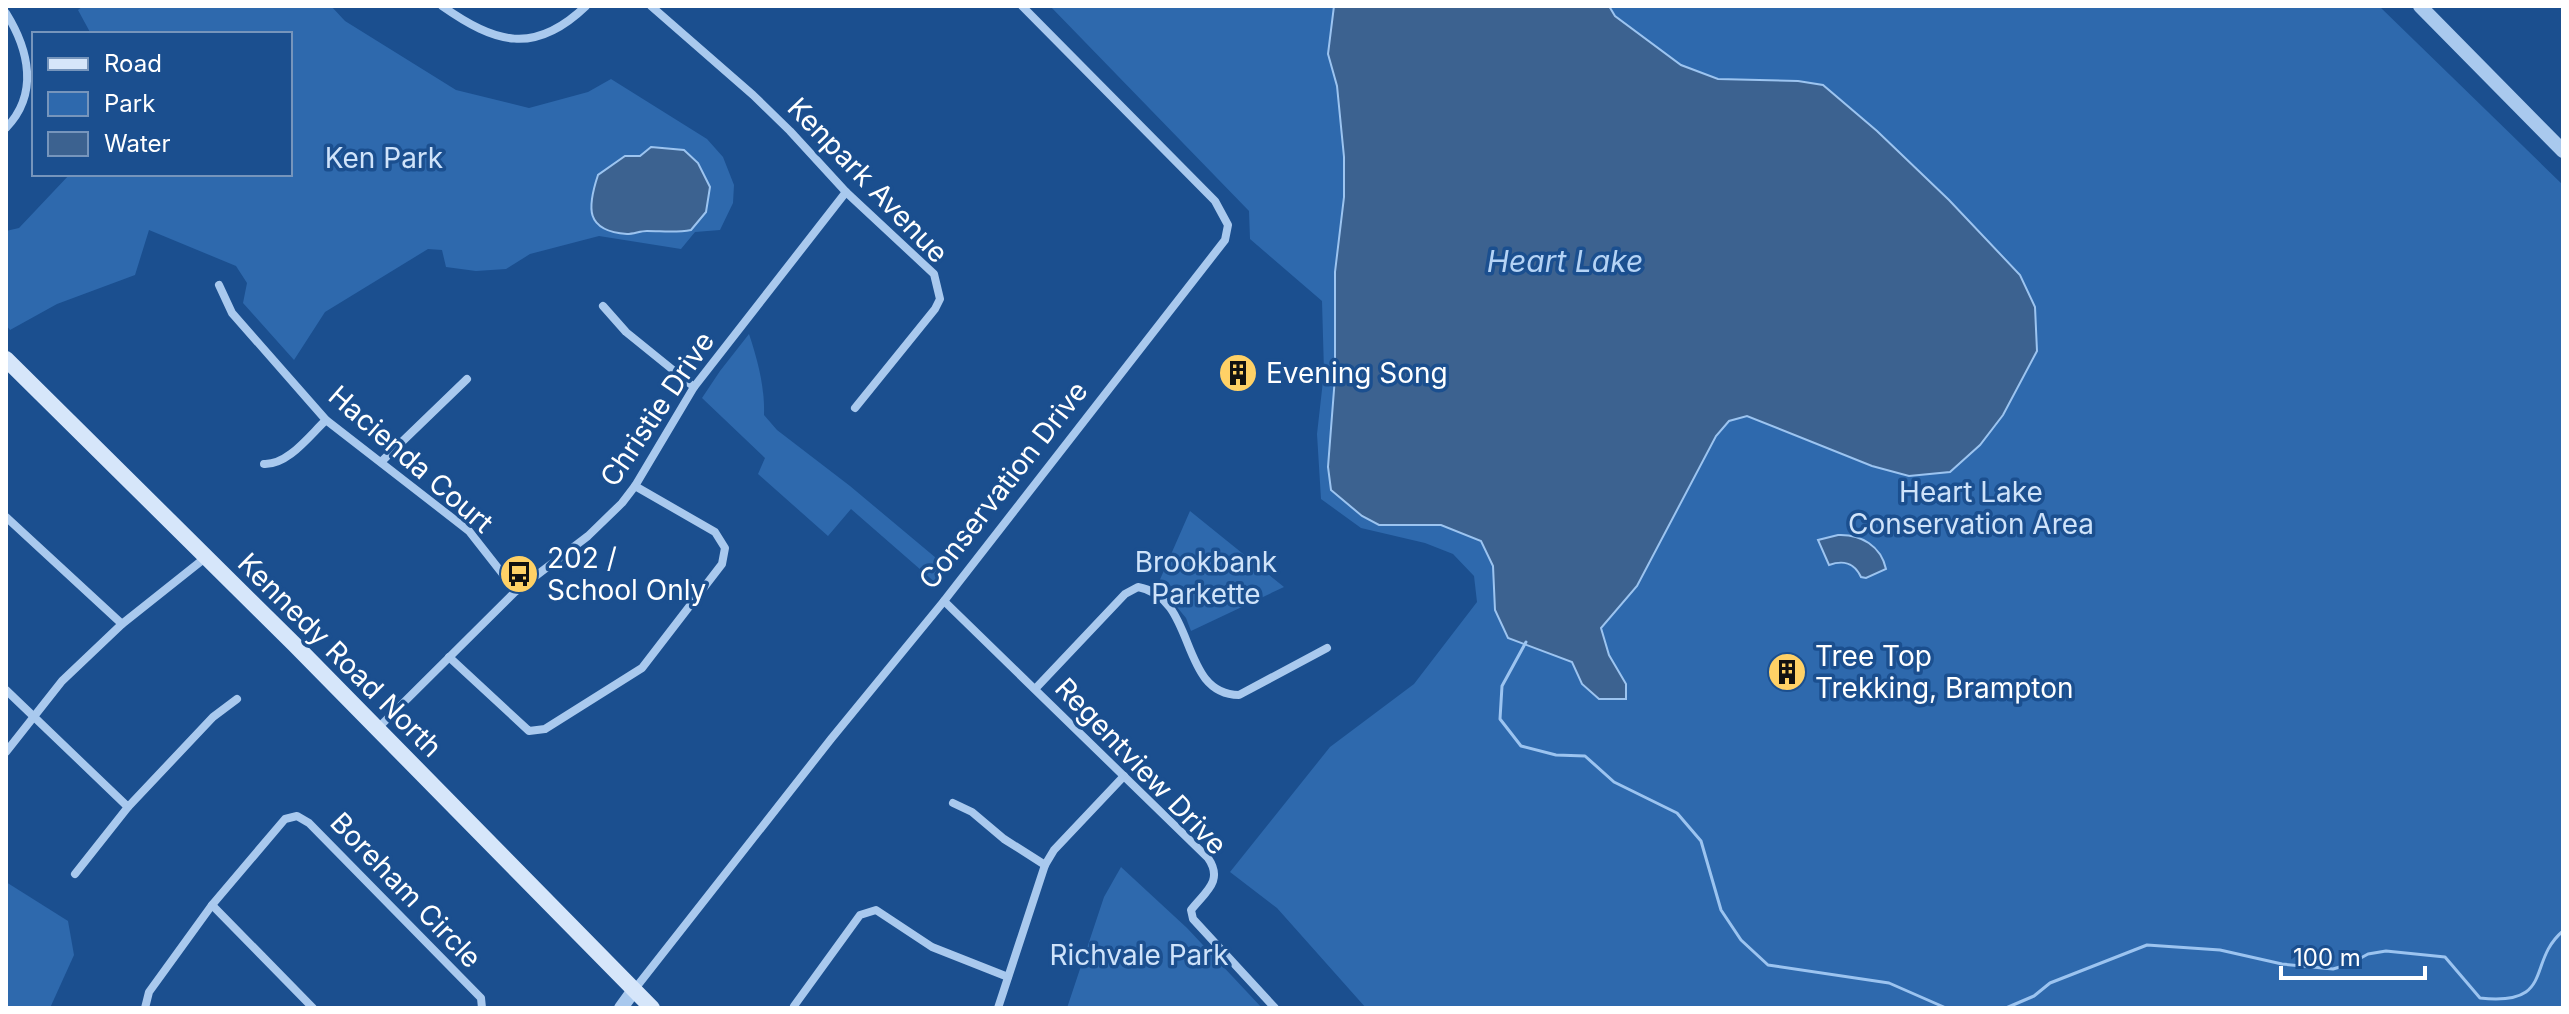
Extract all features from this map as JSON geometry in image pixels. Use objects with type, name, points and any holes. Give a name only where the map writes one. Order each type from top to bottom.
[{"type":"main road","name":"Kennedy Road North","points":[[6,359],[652,1008]]},
{"type":"street","points":[[442,6],[471,26],[500,38],[523,40],[545,36],[568,23],[586,6]]},
{"type":"street","name":"Kenpark Avenue","points":[[651,6],[781,122],[846,192],[934,274],[940,299],[935,309],[855,408]]},
{"type":"street","name":"Conservation Drive","points":[[621,1008],[1225,240],[1228,225],[1215,201],[1022,6]]},
{"type":"street","points":[[2420,6],[2563,151]]},
{"type":"street","points":[[6,13],[21,40],[28,68],[24,101],[6,128]]},
{"type":"street","name":"Christie Drive","points":[[377,729],[516,591],[588,536],[622,503],[694,387],[846,192]]},
{"type":"street","name":"Hacienda Court","points":[[219,285],[232,313],[326,420],[469,531],[516,591]]},
{"type":"street","points":[[603,306],[626,332],[694,387]]},
{"type":"street","points":[[381,462],[467,379]]},
{"type":"street","points":[[264,464],[274,464],[284,459],[326,420]]},
{"type":"street","points":[[449,657],[529,731],[545,729],[642,668],[722,564],[725,548],[715,532],[635,486]]},
{"type":"street","points":[[6,517],[122,624]]},
{"type":"street","points":[[6,752],[62,681],[122,624],[205,558]]},
{"type":"street","points":[[1036,688],[1125,594],[1138,587],[1155,593],[1164,602],[1185,632],[1198,669],[1206,680],[1225,694],[1239,695],[1327,648]]},
{"type":"street","name":"Regentview Drive","points":[[944,601],[1208,858],[1215,869],[1215,877],[1191,910],[1193,919],[1275,1008]]},
{"type":"street","points":[[6,690],[128,807]]},
{"type":"street","points":[[75,874],[128,807],[213,717],[237,699]]},
{"type":"street","points":[[998,1008],[1045,865],[1054,850],[1124,776]]},
{"type":"street","points":[[953,803],[972,812],[1004,839],[1045,865]]},
{"type":"street","name":"Boreham Circle","points":[[145,1008],[149,992],[212,905],[285,819],[297,816],[309,823],[481,998],[482,1008]]},
{"type":"street","points":[[212,905],[313,1008]]},
{"type":"street","points":[[794,1006],[860,915],[876,910],[932,947],[1008,977]]},
{"type":"green space","name":"Ken Park","points":[[83,6],[331,6],[345,21],[456,90],[529,108],[588,92],[611,79],[707,139],[723,157],[734,185],[733,203],[720,230],[695,232],[681,249],[599,236],[530,254],[506,269],[476,271],[446,267],[442,250],[428,249],[325,312],[294,360],[243,303],[247,283],[236,266],[149,230],[135,275],[57,304],[10,330],[6,325],[6,231],[19,228],[68,176],[292,176],[292,32],[90,32],[78,10]]},
{"type":"green space","name":"Heart Lake Conservation Area","points":[[1050,6],[2379,6],[2563,185],[2563,1008],[1366,1008],[1277,908],[1230,872],[1330,747],[1414,684],[1477,602],[1474,576],[1453,554],[1425,543],[1361,528],[1321,499],[1317,434],[1324,372],[1322,301],[1250,239],[1249,211]]},
{"type":"green space","points":[[749,334],[760,374],[764,415],[777,430],[948,568],[937,584],[851,509],[828,536],[758,474],[765,458],[702,398]]},
{"type":"green space","name":"Brookbank Parkette","points":[[1190,511],[1284,587],[1191,631],[1186,618],[1158,584]]},
{"type":"green space","name":"Richvale Park","points":[[1121,867],[1187,928],[1262,1008],[1067,1008],[1104,897]]},
{"type":"green space","points":[[6,882],[68,921],[74,955],[50,1008],[6,1008]]},
{"type":"water","name":"Heart Lake","points":[[1334,6],[1609,6],[1615,16],[1681,65],[1718,79],[1798,81],[1823,85],[1877,131],[1949,200],[2020,275],[2035,307],[2037,351],[2003,415],[1980,445],[1950,472],[1909,476],[1872,466],[1747,416],[1729,421],[1716,436],[1637,586],[1601,628],[1609,655],[1626,684],[1626,699],[1599,699],[1582,684],[1572,662],[1508,638],[1495,610],[1493,566],[1481,541],[1441,525],[1379,525],[1362,516],[1331,490],[1328,467],[1335,377],[1335,272],[1344,197],[1344,157],[1337,86],[1328,54]]},
{"type":"water","points":[[651,147],[684,150],[698,163],[710,187],[706,212],[691,230],[685,231],[627,234],[603,228],[596,223],[591,207],[598,175],[625,156],[640,156]]},
{"type":"water","points":[[1838,535],[1869,543],[1880,554],[1886,569],[1866,578],[1848,564],[1829,565],[1818,540]]},
{"type":"waterway","points":[[1526,642],[1502,686],[1500,719],[1521,746],[1556,755],[1585,756],[1614,782],[1677,813],[1701,841],[1721,910],[1741,940],[1768,965],[1889,983],[1946,1008]]},
{"type":"waterway","points":[[2006,1008],[2034,996],[2050,983],[2147,945],[2220,950],[2282,964],[2333,969],[2368,954],[2386,951],[2445,957],[2480,998],[2504,999],[2520,995],[2530,988],[2552,943],[2563,931]]},
{"type":"place","name":"Evening Song","points":[[1238,373]]},
{"type":"place","name":"202 / School Only","points":[[519,574]]},
{"type":"place","name":"Tree Top Trekking, Brampton","points":[[1787,672]]}]
